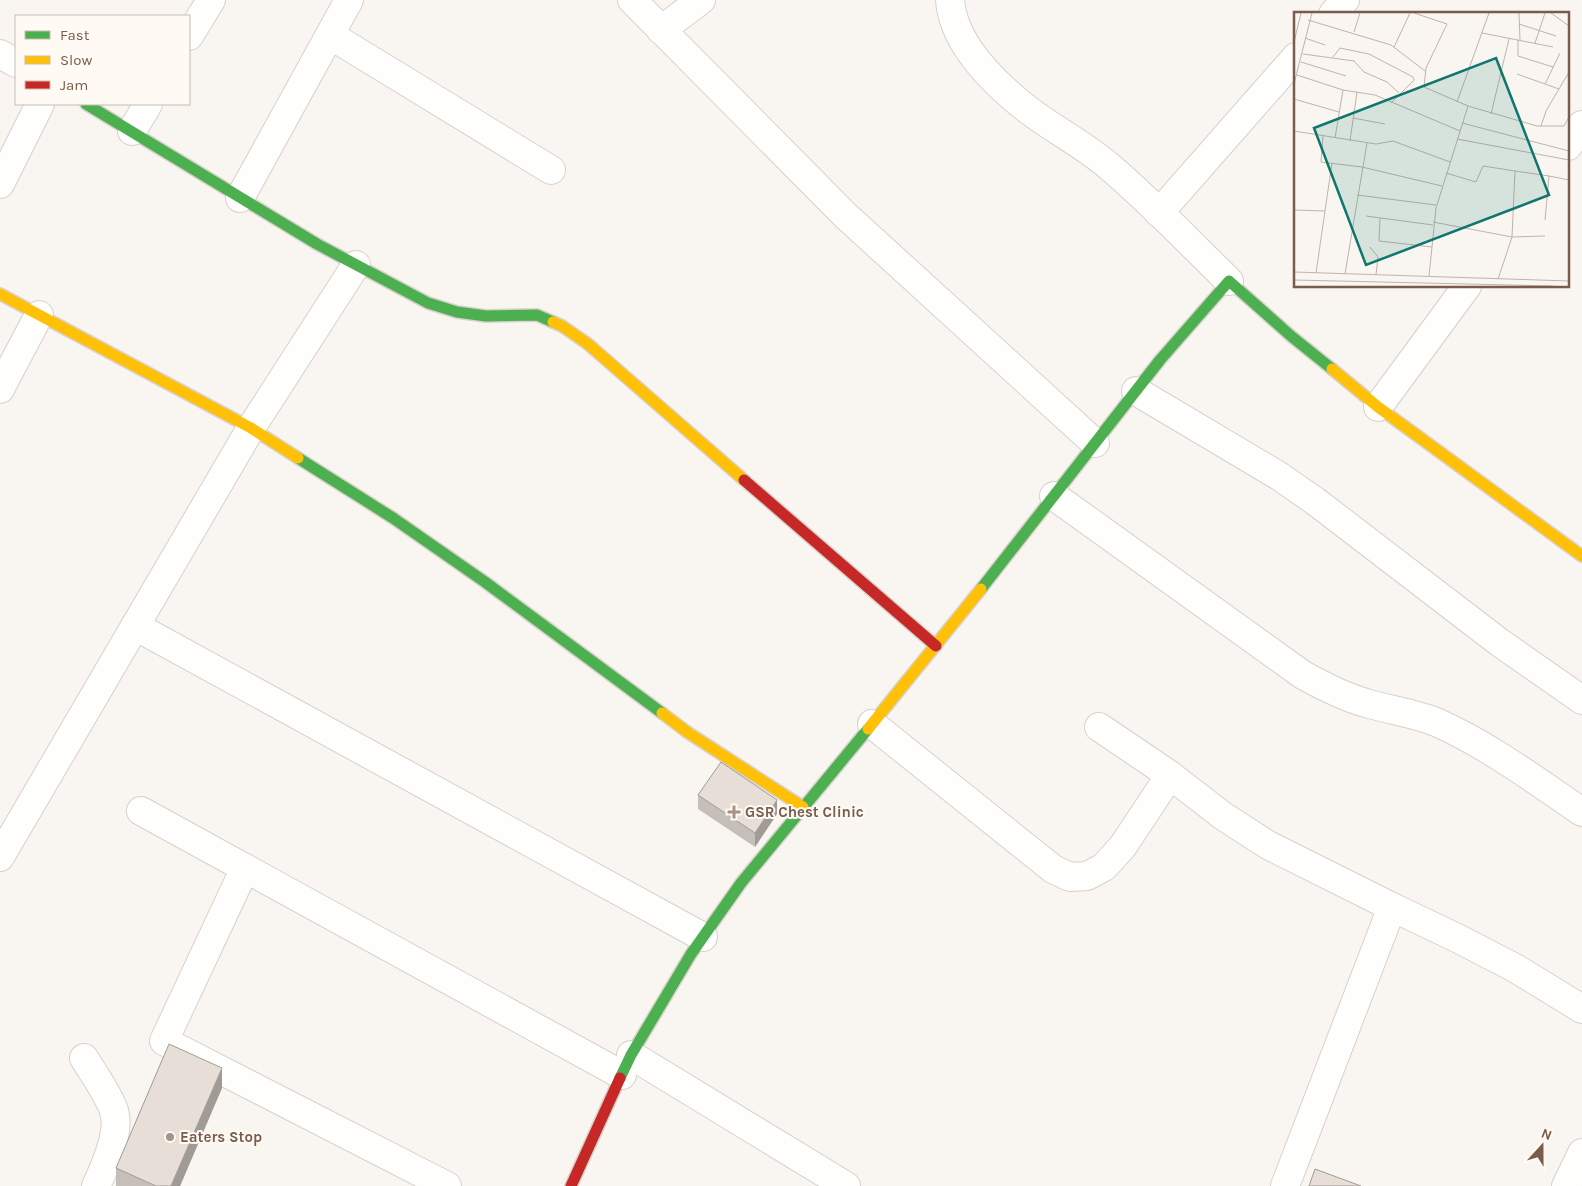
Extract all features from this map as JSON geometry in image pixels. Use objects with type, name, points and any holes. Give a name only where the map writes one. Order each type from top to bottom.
[{"type":"street","points":[[190,34],[211,0]]},
{"type":"street","points":[[240,198],[350,0]]},
{"type":"street","points":[[632,0],[846,215],[1095,443]]},
{"type":"street","points":[[661,30],[701,0]]},
{"type":"street","points":[[950,0],[956,25],[965,44],[986,70],[1028,110],[1084,146],[1111,168],[1229,281],[1291,336],[1378,407],[1441,455],[1582,556]]},
{"type":"street","points":[[1335,12],[1345,0]]},
{"type":"street","points":[[330,35],[551,170]]},
{"type":"street","points":[[0,54],[15,62]]},
{"type":"street","points":[[1159,214],[1294,58]]},
{"type":"street","points":[[0,184],[40,105]]},
{"type":"street","points":[[88,105],[316,244],[428,303],[458,312],[486,316],[537,315],[562,326],[588,344],[936,646]]},
{"type":"street","points":[[132,131],[147,105]]},
{"type":"street","points":[[1570,143],[1582,125]]},
{"type":"street","points":[[0,858],[251,428],[356,265]]},
{"type":"street","points":[[571,1186],[627,1065],[691,954],[741,883],[936,646],[1160,360],[1229,281]]},
{"type":"street","points":[[1378,407],[1466,288]]},
{"type":"street","points":[[0,294],[251,428],[393,518],[478,576],[687,732],[803,808]]},
{"type":"street","points":[[0,389],[39,315]]},
{"type":"street","points":[[1136,391],[1279,476],[1315,501],[1499,642],[1582,700]]},
{"type":"street","points":[[1054,496],[1303,674],[1327,688],[1358,700],[1402,711],[1452,730],[1476,742],[1527,774],[1582,812]]},
{"type":"street","points":[[136,626],[703,937]]},
{"type":"street","points":[[872,724],[1053,869],[1070,877],[1087,876],[1104,867],[1123,846],[1170,775]]},
{"type":"street","points":[[1099,727],[1170,775],[1223,816],[1268,845],[1458,938],[1515,968],[1582,1009]]},
{"type":"street","points":[[141,811],[245,868],[627,1065],[846,1186]]},
{"type":"street","points":[[245,868],[164,1041],[448,1186]]},
{"type":"street","points":[[1285,1186],[1392,906]]},
{"type":"street","points":[[84,1058],[114,1110],[110,1156],[96,1186]]},
{"type":"street","points":[[1566,1186],[1582,1153]]},
{"type":"building","points":[[721,762],[777,800],[755,833],[698,795]]},
{"type":"building","name":"Eaters Stop","points":[[169,1044],[222,1068],[171,1186],[156,1186],[116,1168]]},
{"type":"building","points":[[1315,1169],[1361,1186],[1309,1186]]},
{"type":"traffic: fast","points":[[88,105],[317,244],[428,303],[457,312],[486,316],[537,315],[553,322]]},
{"type":"traffic: fast","points":[[981,589],[1160,360],[1229,281],[1291,336],[1332,369]]},
{"type":"traffic: fast","points":[[298,458],[393,518],[485,582],[662,713]]},
{"type":"traffic: fast","points":[[620,1078],[631,1055],[691,954],[741,883],[868,729]]},
{"type":"traffic: slow","points":[[0,294],[251,428],[298,458]]},
{"type":"traffic: slow","points":[[553,322],[588,344],[744,480]]},
{"type":"traffic: slow","points":[[1332,369],[1378,407],[1582,556]]},
{"type":"traffic: slow","points":[[868,729],[981,589]]},
{"type":"traffic: slow","points":[[662,713],[687,732],[803,807]]},
{"type":"traffic: jam","points":[[744,480],[936,646]]},
{"type":"traffic: jam","points":[[571,1186],[620,1078]]},
{"type":"place","name":"GSR Chest Clinic","points":[[734,812]]},
{"type":"place","name":"Eaters Stop","points":[[170,1137]]}]
